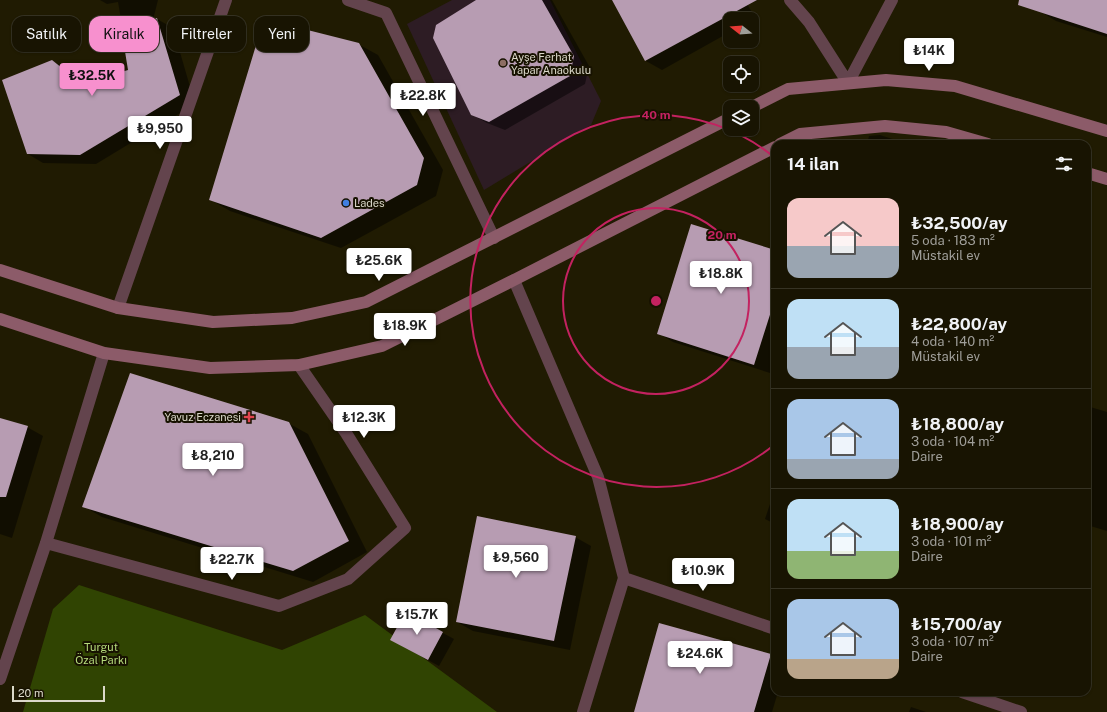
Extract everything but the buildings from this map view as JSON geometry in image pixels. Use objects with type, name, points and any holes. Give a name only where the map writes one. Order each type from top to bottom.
[{"type":"street","points":[[118,308],[226,0]]},
{"type":"street","points":[[348,0],[386,13],[494,238]]},
{"type":"street","points":[[790,0],[809,22],[848,83]]},
{"type":"street","points":[[848,83],[892,0]]},
{"type":"street","points":[[759,104],[788,89],[886,80],[955,86],[1107,131]]},
{"type":"street","points":[[0,270],[118,308],[213,322],[292,318],[366,302],[723,122]]},
{"type":"street","points":[[788,140],[800,134],[885,126],[946,132],[974,140]]},
{"type":"street","points":[[0,319],[104,353],[210,368],[299,365],[382,346],[771,149]]},
{"type":"street","points":[[1091,174],[1107,179]]},
{"type":"street","points":[[514,280],[598,476],[624,578],[583,712]]},
{"type":"street","points":[[0,679],[46,543],[104,353]]},
{"type":"street","points":[[46,543],[279,606],[348,579],[405,528],[346,434],[299,365]]},
{"type":"street","points":[[624,578],[771,628]]},
{"type":"street","points":[[974,696],[1021,712]]},
{"type":"shaded area","name":"Ayşe Ferhat Yapar Anaokulu","points":[[452,0],[550,0],[601,101],[591,125],[484,190],[407,24]]},
{"type":"green space","name":"Turgut Özal Parkı","points":[[79,585],[282,650],[365,615],[497,712],[23,712],[53,609]]},
{"type":"place","name":"Ayşe Ferhat Yapar Anaokulu","points":[[503,63]]},
{"type":"place","name":"Lades","points":[[346,203]]},
{"type":"place","name":"Yavuz Eczanesi","points":[[249,417]]}]
